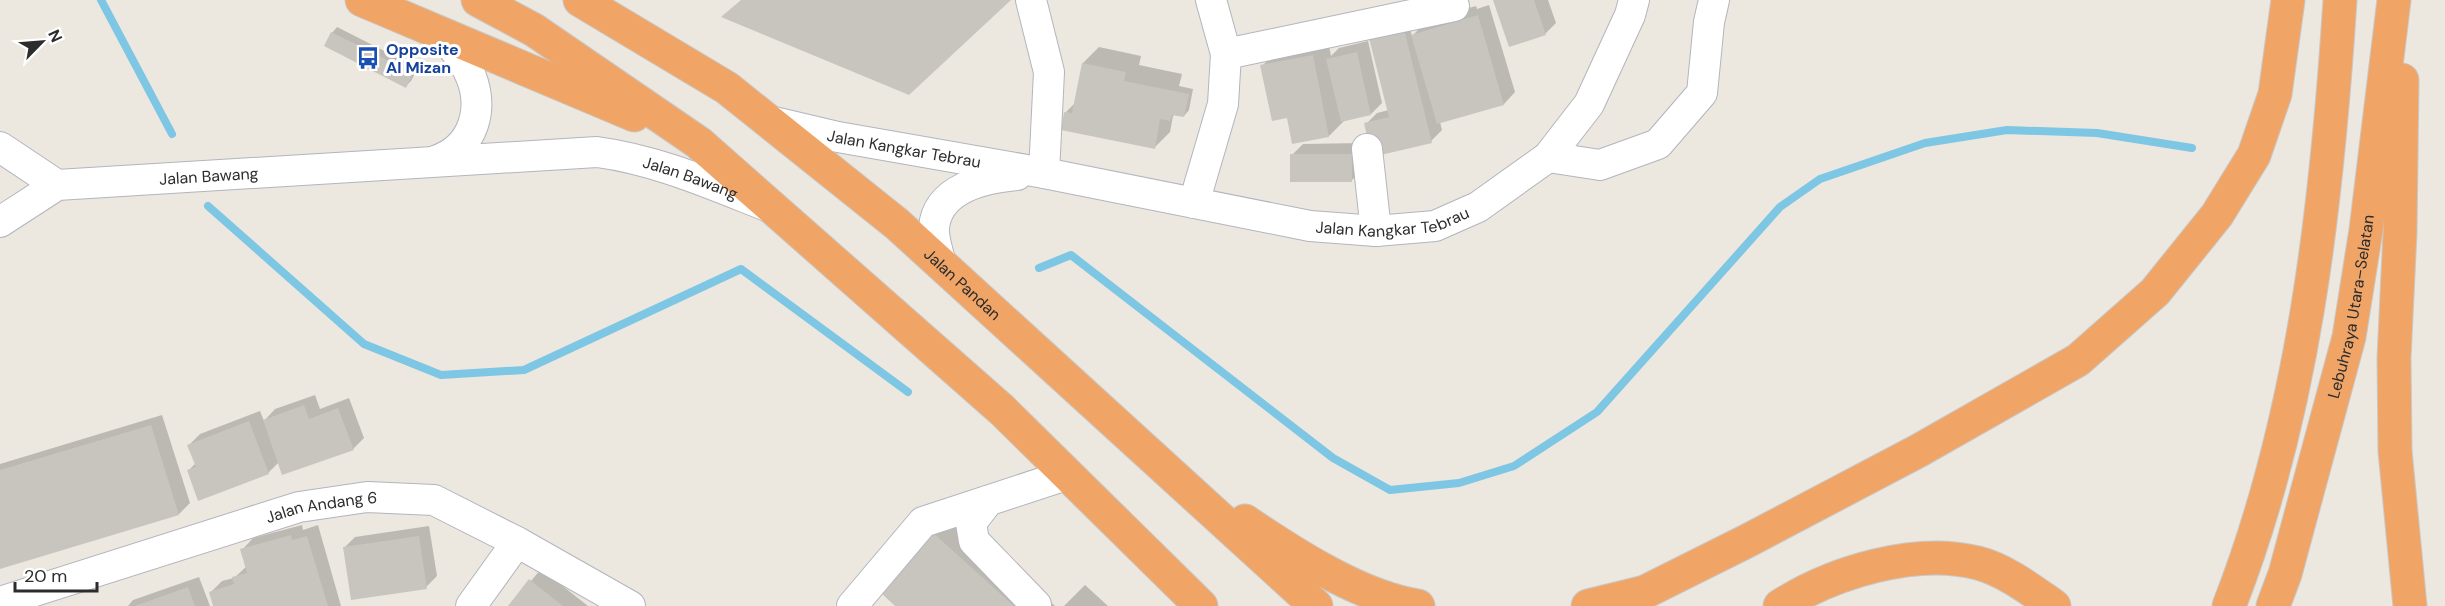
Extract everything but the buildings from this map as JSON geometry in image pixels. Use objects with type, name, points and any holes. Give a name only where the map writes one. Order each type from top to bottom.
[{"type":"highway","points":[[362,0],[699,142]]},
{"type":"highway","points":[[477,0],[534,30],[699,142],[1002,410],[1201,606]]},
{"type":"highway","name":"Jalan Pandan","points":[[580,0],[726,88],[897,224],[1154,461],[1316,606]]},
{"type":"highway","points":[[618,0],[642,16],[726,88]]},
{"type":"highway","points":[[1588,606],[1645,592],[1918,451],[2078,360],[2155,292],[2217,215],[2254,154],[2275,94],[2288,0]]},
{"type":"highway","points":[[2229,606],[2279,446],[2308,315],[2334,97],[2340,0]]},
{"type":"highway","name":"Lebuhraya Utara–Selatan","points":[[2273,606],[2285,574],[2349,337],[2366,230],[2394,0]]},
{"type":"highway","points":[[2404,0],[2400,231],[2394,358],[2395,451],[2410,606]]},
{"type":"highway","points":[[1154,461],[1322,570],[1400,603],[1418,606]]},
{"type":"highway","points":[[1780,606],[1832,580],[1898,560],[1939,556],[1980,563],[2026,585],[2054,606]]},
{"type":"street","points":[[1031,0],[1049,72],[1044,173]]},
{"type":"street","points":[[1194,203],[1223,104],[1226,54],[1211,0]]},
{"type":"street","name":"Jalan Kangkar Tebrau","points":[[766,120],[838,137],[1044,173],[1310,226],[1376,231],[1435,226],[1478,207],[1548,158],[1589,104],[1630,15],[1634,0]]},
{"type":"street","points":[[1548,158],[1600,165],[1658,144],[1702,93],[1708,22],[1714,0]]},
{"type":"street","points":[[1226,54],[1454,6]]},
{"type":"street","name":"Jalan Bawang","points":[[429,163],[443,158],[464,143],[472,132],[476,120],[472,82],[468,70],[444,35]]},
{"type":"street","points":[[0,147],[57,185]]},
{"type":"street","points":[[1367,149],[1376,231]]},
{"type":"street","name":"Jalan Bawang","points":[[0,222],[57,185],[575,153],[614,154],[678,171],[770,207]]},
{"type":"street","name":"Jalan Kangkar Tebrau","points":[[941,265],[934,228],[941,207],[958,190],[992,177],[1044,173]]},
{"type":"street","points":[[852,606],[923,522],[1066,475]]},
{"type":"street","name":"Jalan Andang 6","points":[[0,602],[299,507],[367,497],[434,500],[517,542],[628,605]]},
{"type":"street","points":[[988,501],[971,523],[974,541],[1036,605]]},
{"type":"street","points":[[471,606],[517,542]]},
{"type":"waterway","points":[[101,0],[172,134]]},
{"type":"waterway","points":[[1039,268],[1071,255],[1333,458],[1390,490],[1459,483],[1514,466],[1597,412],[1780,207],[1820,179],[1925,143],[2007,130],[2097,133],[2192,148]]},
{"type":"waterway","points":[[208,206],[364,344],[441,375],[524,370],[741,269],[908,392]]},
{"type":"place","name":"Opposite Al Mizan","points":[[368,58]]}]
